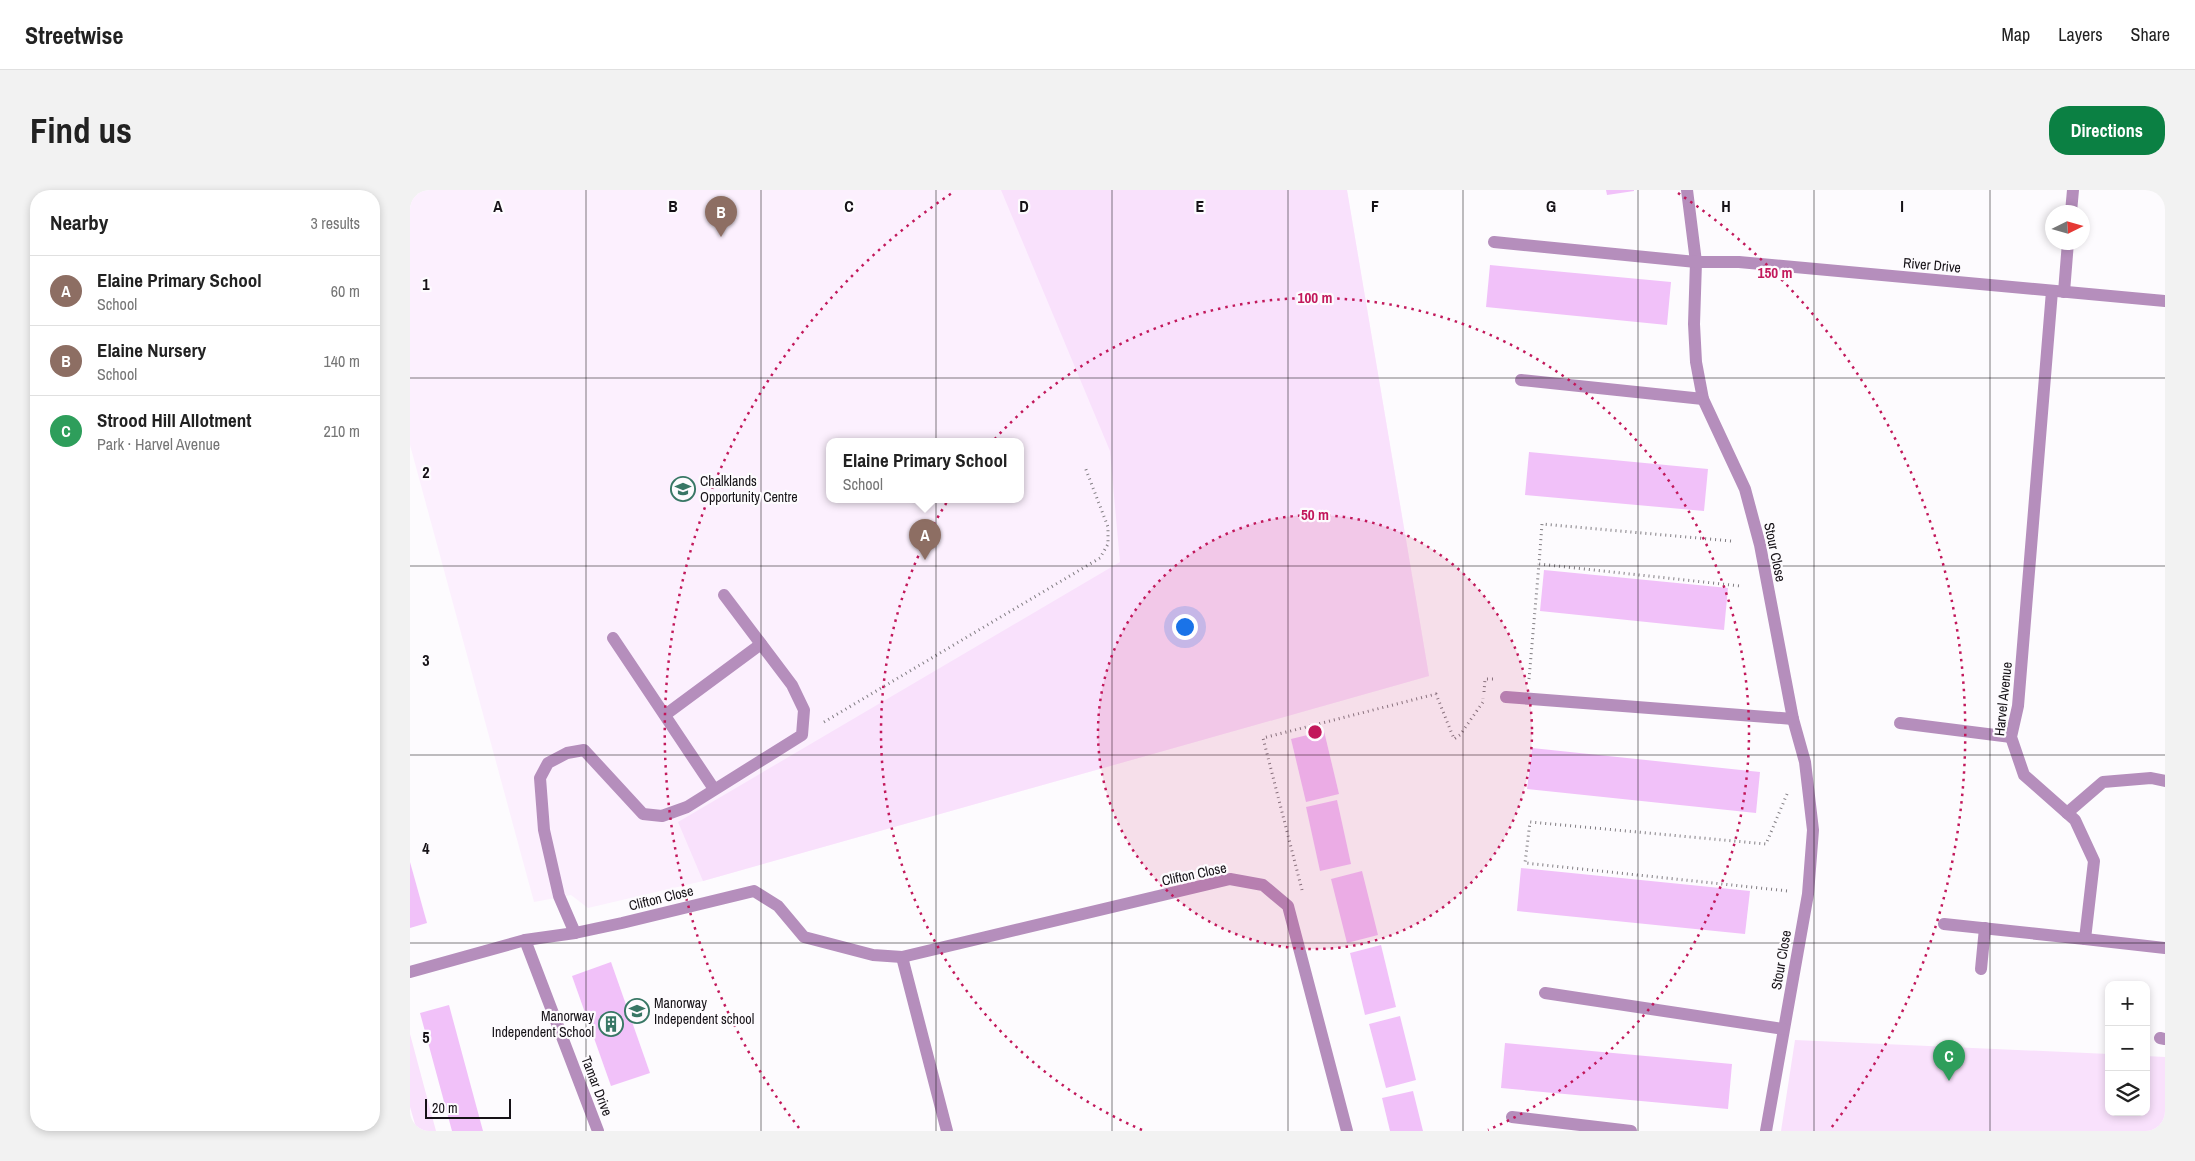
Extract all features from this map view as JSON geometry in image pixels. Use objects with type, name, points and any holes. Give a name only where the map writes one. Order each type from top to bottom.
[{"type":"street","points":[[1687,190],[1696,262]]},
{"type":"street","points":[[2072,205],[2073,190]]},
{"type":"street","name":"River Drive","points":[[1494,242],[1696,262],[1739,262],[2165,301]]},
{"type":"street","name":"Harvel Avenue","points":[[2066,250],[2058,292],[2018,706],[2011,737],[2024,775],[2075,820],[2094,861],[2085,939]]},
{"type":"street","name":"Stour Close","points":[[1696,262],[1694,324],[1696,362],[1703,399],[1745,489],[1753,517],[1760,545],[1792,719],[1806,767],[1813,830],[1808,894],[1766,1131]]},
{"type":"street","points":[[1521,380],[1703,399]]},
{"type":"street","points":[[575,933],[559,896],[544,830],[540,778],[548,763],[567,753],[584,750],[643,814],[662,816],[687,807],[802,735],[804,710],[792,685],[724,595]]},
{"type":"street","points":[[614,638],[714,789]]},
{"type":"street","points":[[665,715],[761,644]]},
{"type":"street","points":[[1506,697],[1792,719]]},
{"type":"street","points":[[1900,724],[2011,737]]},
{"type":"street","points":[[2067,814],[2103,782],[2151,778],[2165,781]]},
{"type":"street","name":"Clifton Close","points":[[410,972],[525,940],[575,933],[754,891],[778,906],[804,937],[873,956],[902,956],[1230,879],[1263,885],[1288,906]]},
{"type":"street","points":[[1288,906],[1347,1131]]},
{"type":"street","points":[[1944,924],[2165,948]]},
{"type":"street","points":[[1981,969],[1985,928]]},
{"type":"street","name":"Tamar Drive","points":[[525,940],[598,1131]]},
{"type":"street","points":[[902,956],[947,1131]]},
{"type":"street","points":[[1545,993],[1783,1029]]},
{"type":"street","points":[[1512,1116],[1631,1131]]},
{"type":"path","points":[[802,735],[1100,558],[1108,544],[1108,526],[1085,467]]},
{"type":"path","points":[[1520,680],[1529,680],[1542,524],[1731,541]]},
{"type":"path","points":[[1540,560],[1539,564],[1740,586]]},
{"type":"path","points":[[1288,906],[1304,896],[1263,738],[1436,694],[1454,739],[1460,735],[1483,702],[1485,679],[1503,679]]},
{"type":"path","points":[[1806,767],[1786,795],[1766,844],[1530,822],[1525,863],[1808,894]]},
{"type":"shaded area","points":[[410,190],[1347,190],[1429,676],[703,881],[588,908],[571,895],[534,902],[410,445]]},
{"type":"shaded area","points":[[1001,190],[1347,190],[1429,676],[703,881],[678,822],[1120,562],[1110,451]]},
{"type":"shaded area","points":[[410,1034],[436,1131],[417,1131],[410,1107]]},
{"type":"shaded area","points":[[1795,1040],[2105,1054],[2105,1116],[2150,1116],[2150,1056],[2165,1057],[2165,1131],[1781,1131]]},
{"type":"building","points":[[1606,190],[1634,190],[1634,191],[1607,195]]},
{"type":"building","points":[[1490,265],[1671,282],[1667,325],[1486,307]]},
{"type":"building","points":[[1529,452],[1708,469],[1704,511],[1525,495]]},
{"type":"building","points":[[1544,570],[1728,588],[1724,630],[1540,611]]},
{"type":"building","points":[[1324,731],[1339,794],[1306,802],[1291,739]]},
{"type":"building","points":[[1532,748],[1760,772],[1756,813],[1527,789]]},
{"type":"building","points":[[1337,800],[1351,864],[1320,871],[1306,807]]},
{"type":"building","points":[[410,862],[427,923],[410,928]]},
{"type":"building","points":[[1521,868],[1750,891],[1745,934],[1517,911]]},
{"type":"building","points":[[1362,871],[1378,935],[1347,943],[1331,879]]},
{"type":"building","points":[[1381,945],[1396,1007],[1365,1015],[1350,953]]},
{"type":"building","name":"Manorway Independent School","points":[[611,962],[650,1073],[611,1086],[572,976]]},
{"type":"building","points":[[449,1005],[483,1131],[452,1131],[420,1013]]},
{"type":"building","points":[[1400,1016],[1416,1080],[1386,1088],[1369,1024]]},
{"type":"building","points":[[1505,1043],[1732,1064],[1728,1109],[1501,1088]]},
{"type":"building","points":[[1413,1091],[1423,1131],[1390,1131],[1382,1098]]},
{"type":"place","name":"Elaine Nursery","points":[[721,237]]},
{"type":"place","name":"Chalklands Opportunity Centre","points":[[683,489]]},
{"type":"place","name":"Elaine Primary School","points":[[925,560]]},
{"type":"place","name":"Manorway Independent school","points":[[637,1011]]},
{"type":"place","name":"Manorway Independent School","points":[[611,1024]]},
{"type":"place","name":"Strood Hill Allotment","points":[[1949,1081]]}]
